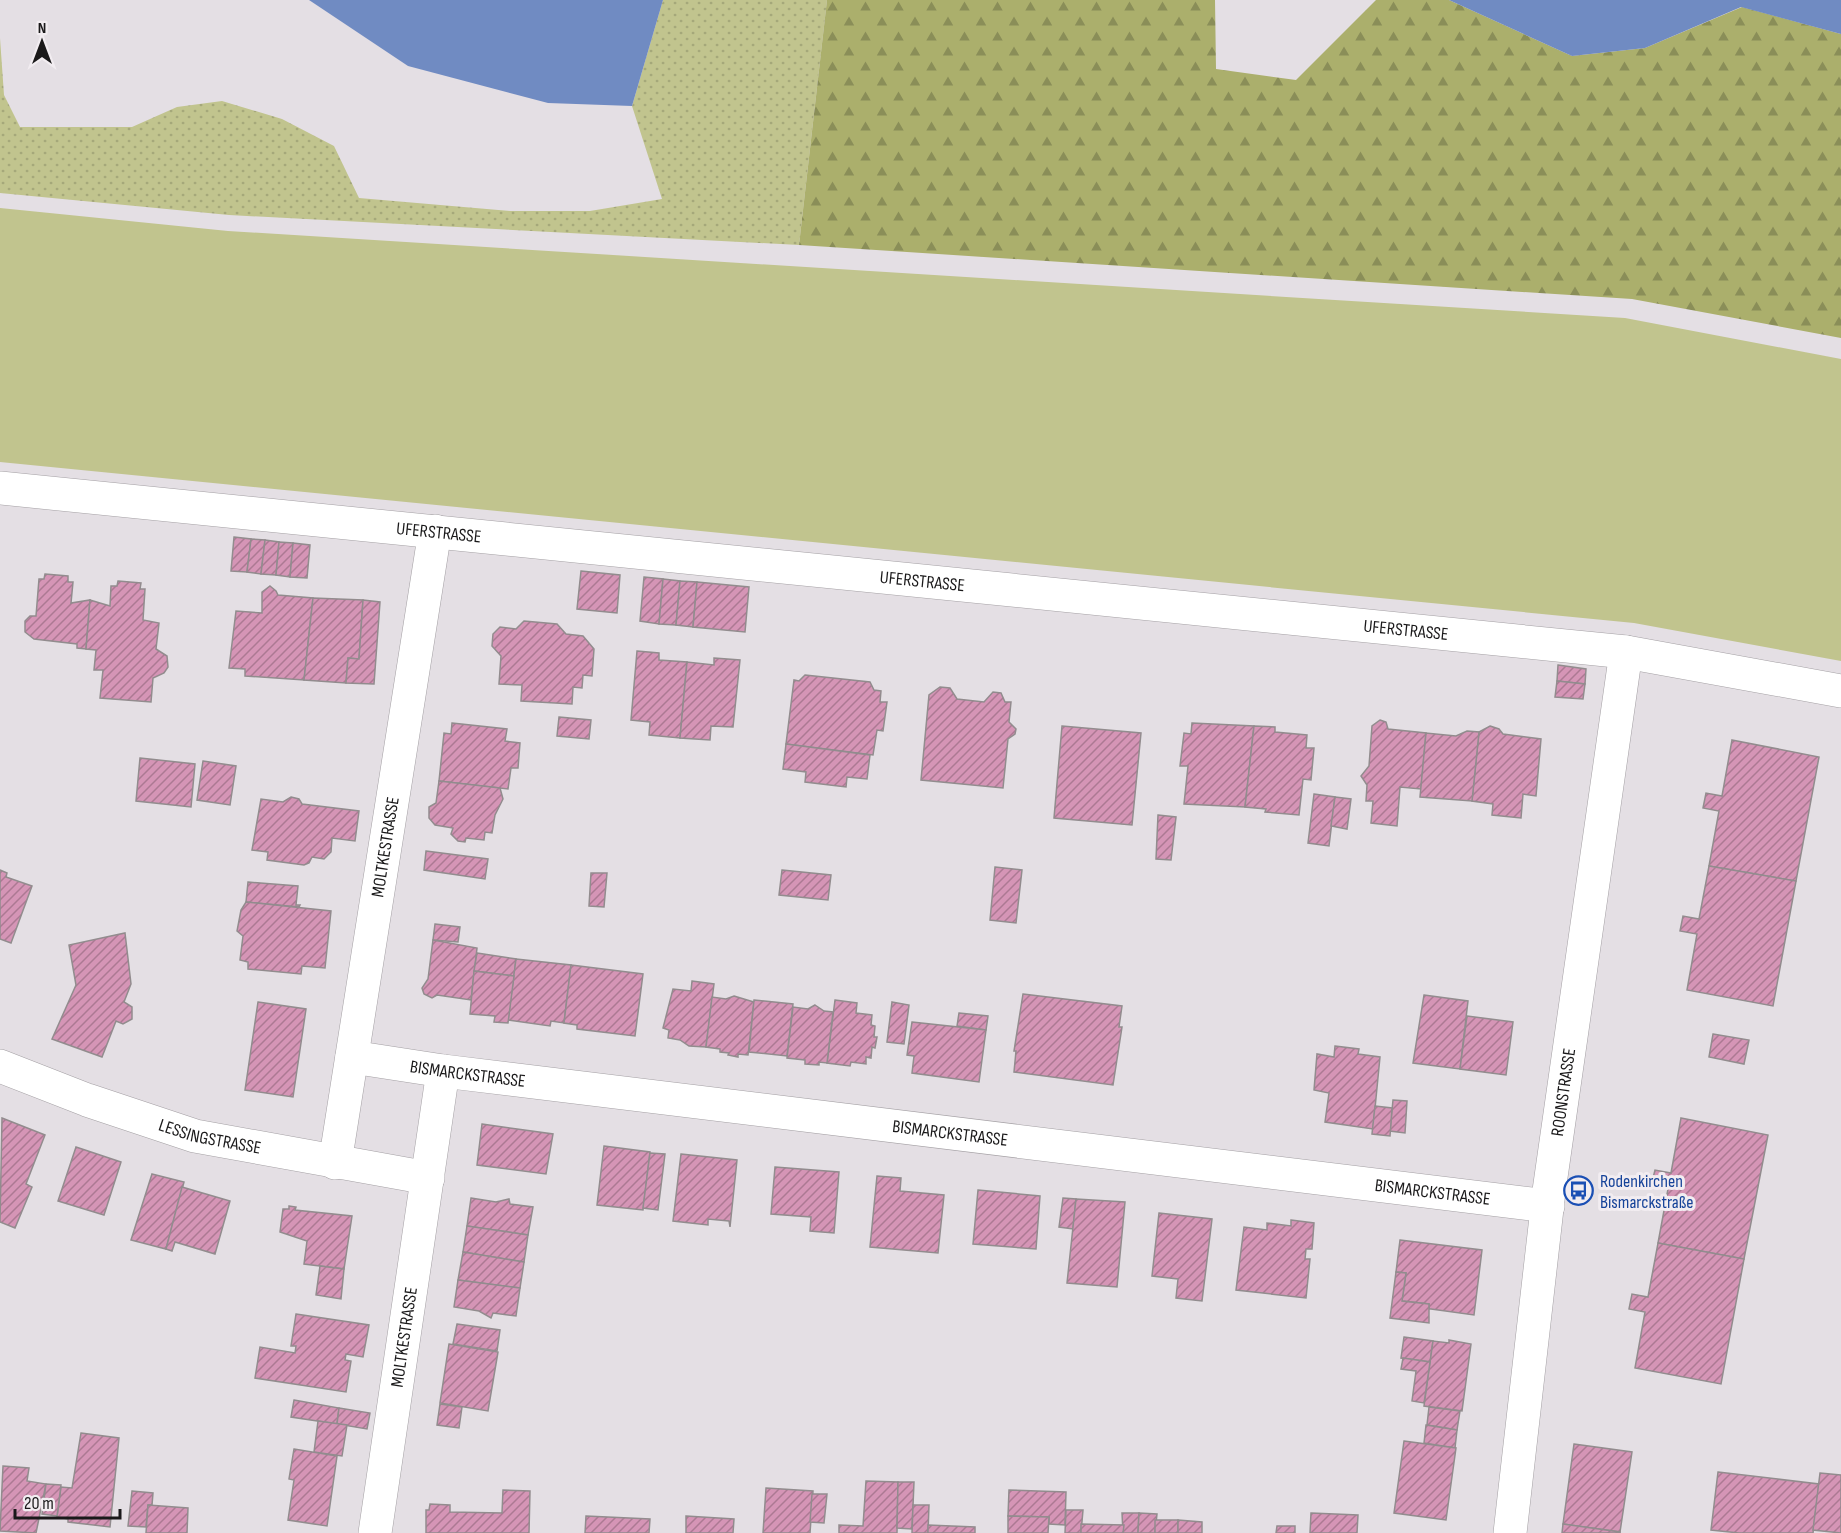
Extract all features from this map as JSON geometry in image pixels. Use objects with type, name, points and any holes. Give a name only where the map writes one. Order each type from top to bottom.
[{"type":"street","name":"UFERSTRASSE","points":[[0,488],[1626,652],[1841,691]]},
{"type":"street","name":"MOLTKESTRASSE","points":[[335,1163],[435,531]]},
{"type":"street","name":"ROONSTRASSE","points":[[1510,1533],[1548,1206],[1626,652]]},
{"type":"street","name":"BISMARCKSTRASSE","points":[[352,1057],[443,1071],[1548,1206]]},
{"type":"street","name":"LESSINGSTRASSE","points":[[0,1066],[87,1100],[195,1136],[428,1178]]},
{"type":"street","name":"MOLTKESTRASSE","points":[[375,1533],[443,1071]]},
{"type":"green space","points":[[663,0],[827,0],[799,245],[229,215],[0,193],[0,38],[4,95],[20,127],[132,127],[177,107],[222,101],[282,119],[334,146],[359,198],[510,211],[590,211],[662,199],[632,106]]},
{"type":"green space","points":[[827,0],[1215,0],[1216,69],[1296,80],[1376,0],[1449,0],[1572,56],[1645,48],[1742,7],[1841,34],[1841,338],[1632,299],[799,245]]},
{"type":"green space","points":[[0,208],[228,231],[1625,318],[1841,359],[1841,661],[1634,623],[0,462]]},
{"type":"water","points":[[309,0],[663,0],[632,106],[548,103],[408,66]]},
{"type":"water","points":[[1449,0],[1841,0],[1841,34],[1741,7],[1645,48],[1572,56]]},
{"type":"building","points":[[234,537],[251,539],[247,572],[231,571]]},
{"type":"building","points":[[251,539],[265,540],[261,574],[247,572]]},
{"type":"building","points":[[265,540],[279,542],[276,575],[261,574]]},
{"type":"building","points":[[279,542],[293,543],[290,577],[276,575]]},
{"type":"building","points":[[293,543],[310,545],[307,578],[290,577]]},
{"type":"building","points":[[581,571],[620,575],[617,613],[577,609]]},
{"type":"building","points":[[45,574],[68,576],[68,582],[73,582],[71,603],[90,600],[86,649],[77,648],[77,644],[34,639],[25,632],[25,621],[30,616],[36,616],[39,579],[44,579]]},
{"type":"building","points":[[644,577],[663,579],[659,624],[640,621]]},
{"type":"building","points":[[663,579],[680,581],[676,625],[659,624]]},
{"type":"building","points":[[118,581],[141,583],[140,589],[145,589],[143,620],[159,623],[156,649],[167,656],[168,667],[164,673],[153,678],[151,702],[100,698],[103,670],[94,670],[96,650],[86,649],[90,600],[110,606],[111,586],[117,586]]},
{"type":"building","points":[[680,581],[697,582],[693,627],[676,625]]},
{"type":"building","points":[[697,582],[749,587],[745,632],[693,627]]},
{"type":"building","points":[[270,586],[278,595],[313,598],[304,680],[245,676],[245,669],[229,668],[236,611],[262,613],[262,592]]},
{"type":"building","points":[[313,598],[363,600],[359,659],[348,658],[346,683],[304,680]]},
{"type":"building","points":[[363,600],[380,602],[374,684],[346,683],[348,658],[359,659]]},
{"type":"building","points":[[524,621],[557,624],[566,634],[583,636],[594,649],[592,676],[583,675],[582,688],[573,687],[572,704],[521,701],[522,685],[499,684],[501,656],[492,646],[493,634],[500,627],[516,629]]},
{"type":"building","points":[[637,651],[659,653],[659,660],[687,662],[680,738],[649,735],[650,722],[631,720]]},
{"type":"building","points":[[714,658],[740,660],[733,727],[711,726],[710,740],[680,738],[687,662],[714,665]]},
{"type":"building","points":[[1558,665],[1586,669],[1585,684],[1557,681]]},
{"type":"building","points":[[805,675],[870,682],[874,690],[881,691],[880,702],[887,702],[883,731],[877,730],[873,755],[786,744],[794,680],[799,681]]},
{"type":"building","points":[[1557,681],[1585,684],[1583,699],[1555,697]]},
{"type":"building","points":[[940,687],[950,688],[957,699],[984,702],[993,692],[1001,693],[1005,702],[1011,702],[1009,722],[1016,729],[1015,734],[1008,739],[1003,788],[921,780],[929,695]]},
{"type":"building","points":[[559,717],[591,720],[589,739],[557,736]]},
{"type":"building","points":[[1380,720],[1386,722],[1388,729],[1426,733],[1421,789],[1400,787],[1397,826],[1371,823],[1373,801],[1366,801],[1367,785],[1361,776],[1369,766],[1372,726]]},
{"type":"building","points":[[452,723],[507,729],[505,741],[520,743],[518,768],[511,768],[508,789],[439,781],[444,733],[451,734]]},
{"type":"building","points":[[1192,723],[1254,726],[1245,807],[1184,804],[1188,766],[1180,766],[1184,733],[1191,734]]},
{"type":"building","points":[[1062,726],[1141,733],[1132,825],[1054,818]]},
{"type":"building","points":[[1254,726],[1275,727],[1275,732],[1307,735],[1306,748],[1314,748],[1311,780],[1303,779],[1299,815],[1265,812],[1266,809],[1245,807]]},
{"type":"building","points":[[1490,726],[1499,729],[1503,734],[1541,739],[1536,796],[1523,794],[1521,818],[1492,815],[1493,804],[1472,801],[1479,732]]},
{"type":"building","points":[[1467,731],[1479,732],[1472,801],[1420,797],[1426,733],[1456,736]]},
{"type":"building","points":[[1732,740],[1819,757],[1796,881],[1709,866],[1719,811],[1703,808],[1706,793],[1722,796]]},
{"type":"building","points":[[786,744],[870,755],[867,779],[847,777],[846,787],[805,782],[806,772],[783,769]]},
{"type":"building","points":[[140,758],[195,764],[191,807],[136,801]]},
{"type":"building","points":[[203,761],[236,766],[230,805],[197,800]]},
{"type":"building","points":[[439,781],[500,788],[503,799],[495,815],[492,833],[485,832],[484,840],[466,838],[465,842],[458,841],[451,834],[453,828],[435,825],[429,818],[429,807],[436,803]]},
{"type":"building","points":[[1314,794],[1335,797],[1329,846],[1308,843]]},
{"type":"building","points":[[291,797],[299,799],[302,804],[359,811],[355,841],[332,838],[331,852],[324,859],[312,857],[309,863],[304,865],[267,860],[268,852],[252,850],[261,799],[283,802]]},
{"type":"building","points":[[1335,797],[1351,799],[1347,829],[1331,826]]},
{"type":"building","points":[[1158,815],[1176,817],[1171,860],[1156,859]]},
{"type":"building","points":[[426,851],[488,859],[485,879],[424,870]]},
{"type":"building","points":[[1709,866],[1796,881],[1773,1006],[1687,990],[1697,934],[1680,931],[1683,916],[1699,919]]},
{"type":"building","points":[[995,867],[1022,870],[1016,923],[990,920]]},
{"type":"building","points":[[0,870],[7,873],[6,877],[32,886],[11,943],[0,939]]},
{"type":"building","points":[[782,870],[831,875],[828,900],[779,895]]},
{"type":"building","points":[[591,873],[607,873],[604,907],[589,906]]},
{"type":"building","points":[[248,882],[298,886],[296,905],[300,905],[299,907],[246,902]]},
{"type":"building","points":[[246,902],[331,911],[325,968],[302,966],[301,974],[248,969],[248,962],[240,960],[243,936],[237,931],[241,910]]},
{"type":"building","points":[[435,924],[460,927],[458,942],[433,940]]},
{"type":"building","points":[[125,933],[131,984],[124,1002],[132,1007],[132,1019],[123,1024],[116,1021],[102,1057],[52,1039],[76,985],[69,945]]},
{"type":"building","points":[[433,940],[477,948],[471,1000],[437,995],[432,998],[424,994],[422,988],[428,979]]},
{"type":"building","points":[[477,953],[516,959],[514,976],[474,971]]},
{"type":"building","points":[[516,959],[571,965],[564,1023],[551,1021],[550,1026],[508,1020]]},
{"type":"building","points":[[571,965],[643,974],[635,1036],[577,1029],[577,1025],[564,1023]]},
{"type":"building","points":[[474,971],[514,976],[508,1023],[494,1022],[495,1016],[470,1014]]},
{"type":"building","points":[[692,981],[714,984],[706,1047],[689,1046],[680,1040],[668,1038],[669,1030],[663,1028],[673,989],[691,991]]},
{"type":"building","points":[[1023,994],[1122,1006],[1119,1027],[1122,1027],[1113,1085],[1014,1072],[1016,1051],[1014,1051]]},
{"type":"building","points":[[1424,995],[1468,1001],[1460,1069],[1413,1063]]},
{"type":"building","points":[[734,996],[754,1002],[748,1055],[738,1054],[738,1057],[720,1052],[720,1049],[706,1047],[712,997],[726,999]]},
{"type":"building","points":[[754,1000],[793,1004],[787,1056],[749,1052]]},
{"type":"building","points":[[835,1000],[857,1003],[856,1013],[872,1015],[871,1025],[875,1026],[874,1037],[877,1037],[875,1048],[872,1047],[871,1058],[866,1057],[866,1064],[851,1062],[850,1066],[827,1063]]},
{"type":"building","points":[[258,1002],[306,1009],[293,1097],[245,1090]]},
{"type":"building","points":[[892,1002],[909,1005],[904,1044],[887,1042]]},
{"type":"building","points":[[815,1005],[824,1011],[833,1012],[827,1063],[819,1062],[819,1065],[805,1064],[805,1060],[787,1058],[793,1007],[808,1009]]},
{"type":"building","points":[[959,1013],[988,1016],[986,1030],[957,1026]]},
{"type":"building","points":[[1467,1016],[1513,1022],[1506,1075],[1460,1069]]},
{"type":"building","points":[[912,1022],[986,1030],[979,1082],[912,1073],[914,1056],[907,1055]]},
{"type":"building","points":[[1713,1034],[1749,1040],[1744,1064],[1709,1057]]},
{"type":"building","points":[[1335,1046],[1359,1049],[1358,1054],[1380,1057],[1373,1129],[1325,1122],[1329,1093],[1314,1090],[1317,1054],[1334,1057]]},
{"type":"building","points":[[1393,1100],[1407,1101],[1405,1133],[1390,1131]]},
{"type":"building","points":[[1375,1106],[1392,1108],[1390,1136],[1372,1134]]},
{"type":"building","points":[[2,1118],[45,1135],[26,1184],[32,1187],[15,1228],[0,1222]]},
{"type":"building","points":[[1681,1118],[1768,1135],[1744,1259],[1658,1243],[1668,1189],[1651,1186],[1655,1170],[1671,1173]]},
{"type":"building","points":[[482,1124],[553,1134],[546,1174],[477,1165]]},
{"type":"building","points":[[604,1146],[650,1152],[643,1210],[597,1205]]},
{"type":"building","points":[[76,1147],[121,1162],[104,1215],[58,1201]]},
{"type":"building","points":[[650,1153],[665,1154],[658,1210],[643,1208]]},
{"type":"building","points":[[681,1154],[737,1160],[730,1227],[729,1221],[708,1219],[708,1225],[673,1221]]},
{"type":"building","points":[[775,1167],[839,1172],[834,1233],[810,1231],[811,1217],[771,1214]]},
{"type":"building","points":[[152,1174],[184,1182],[166,1249],[131,1240]]},
{"type":"building","points":[[877,1176],[901,1178],[900,1191],[944,1195],[938,1253],[870,1247]]},
{"type":"building","points":[[182,1187],[230,1201],[215,1254],[175,1242],[172,1251],[166,1249]]},
{"type":"building","points":[[978,1190],[1040,1196],[1036,1249],[973,1244]]},
{"type":"building","points":[[471,1198],[496,1202],[509,1199],[510,1204],[533,1207],[528,1235],[467,1226]]},
{"type":"building","points":[[1063,1198],[1076,1199],[1073,1229],[1059,1227]]},
{"type":"building","points":[[1076,1199],[1125,1202],[1117,1287],[1067,1283]]},
{"type":"building","points":[[289,1206],[296,1207],[295,1210],[352,1216],[344,1269],[304,1264],[307,1241],[280,1232],[283,1209],[289,1209]]},
{"type":"building","points":[[1159,1213],[1212,1219],[1202,1301],[1176,1298],[1178,1279],[1152,1276]]},
{"type":"building","points":[[1291,1220],[1314,1223],[1312,1249],[1306,1249],[1305,1259],[1310,1259],[1306,1298],[1236,1290],[1244,1227],[1267,1230],[1267,1223],[1291,1226]]},
{"type":"building","points":[[467,1226],[528,1235],[524,1262],[463,1252]]},
{"type":"building","points":[[1400,1240],[1482,1250],[1474,1315],[1429,1309],[1429,1304],[1402,1301],[1406,1273],[1396,1272]]},
{"type":"building","points":[[1658,1243],[1744,1259],[1721,1384],[1635,1368],[1645,1312],[1629,1309],[1632,1294],[1648,1297]]},
{"type":"building","points":[[463,1252],[524,1262],[520,1288],[458,1280]]},
{"type":"building","points":[[320,1266],[344,1269],[341,1299],[316,1295]]},
{"type":"building","points":[[1396,1272],[1406,1273],[1402,1301],[1429,1304],[1429,1323],[1390,1318]]},
{"type":"building","points":[[458,1280],[520,1288],[516,1316],[493,1313],[491,1318],[479,1311],[454,1307]]},
{"type":"building","points":[[296,1314],[369,1325],[363,1357],[346,1354],[345,1360],[351,1361],[346,1392],[255,1378],[260,1347],[295,1353],[296,1346],[291,1346]]},
{"type":"building","points":[[457,1324],[500,1330],[497,1351],[453,1344]]},
{"type":"building","points":[[1404,1337],[1433,1341],[1430,1362],[1401,1358]]},
{"type":"building","points":[[1449,1340],[1471,1344],[1462,1411],[1424,1406],[1433,1341],[1449,1343]]},
{"type":"building","points":[[449,1344],[498,1352],[488,1411],[440,1403]]},
{"type":"building","points":[[1403,1358],[1430,1362],[1424,1403],[1412,1401],[1416,1371],[1401,1369]]},
{"type":"building","points":[[294,1400],[339,1408],[337,1424],[291,1417]]},
{"type":"building","points":[[440,1404],[462,1407],[459,1428],[437,1425]]},
{"type":"building","points":[[1429,1407],[1460,1411],[1457,1430],[1427,1425]]},
{"type":"building","points":[[339,1408],[370,1413],[367,1429],[337,1424]]},
{"type":"building","points":[[318,1421],[347,1425],[342,1456],[314,1452]]},
{"type":"building","points":[[1426,1425],[1457,1430],[1455,1448],[1424,1443]]},
{"type":"building","points":[[81,1433],[119,1438],[110,1527],[68,1522],[68,1519],[57,1517],[61,1487],[72,1488]]},
{"type":"building","points":[[1404,1441],[1456,1448],[1446,1520],[1394,1513]]},
{"type":"building","points":[[1574,1444],[1632,1452],[1620,1532],[1563,1524]]},
{"type":"building","points":[[294,1449],[337,1456],[327,1526],[288,1520],[294,1480],[289,1479]]},
{"type":"building","points":[[3,1466],[29,1468],[27,1481],[46,1484],[36,1533],[0,1531]]},
{"type":"building","points":[[1718,1472],[1819,1484],[1813,1533],[1739,1533],[1711,1530]]},
{"type":"building","points":[[1820,1473],[1841,1475],[1841,1533],[1813,1530]]},
{"type":"building","points":[[866,1481],[898,1482],[897,1533],[839,1533],[839,1525],[863,1526]]},
{"type":"building","points":[[898,1482],[914,1482],[912,1529],[897,1528]]},
{"type":"building","points":[[46,1484],[61,1485],[57,1516],[42,1514]]},
{"type":"building","points":[[766,1488],[813,1491],[810,1533],[763,1533]]},
{"type":"building","points":[[503,1490],[530,1491],[529,1533],[426,1533],[426,1510],[429,1510],[430,1504],[450,1505],[450,1512],[502,1513]]},
{"type":"building","points":[[1009,1490],[1066,1492],[1065,1525],[1049,1524],[1049,1517],[1008,1516]]},
{"type":"building","points":[[132,1491],[153,1493],[152,1505],[148,1505],[146,1527],[128,1526]]},
{"type":"building","points":[[812,1494],[827,1494],[824,1523],[810,1522]]},
{"type":"building","points":[[148,1505],[188,1508],[187,1533],[146,1533]]},
{"type":"building","points":[[913,1505],[929,1505],[928,1533],[912,1533]]},
{"type":"building","points":[[1066,1510],[1083,1510],[1081,1533],[1065,1533]]},
{"type":"building","points":[[1122,1513],[1139,1513],[1138,1533],[1123,1533]]},
{"type":"building","points":[[1139,1513],[1157,1514],[1155,1533],[1138,1533]]},
{"type":"building","points":[[1311,1513],[1358,1515],[1357,1533],[1310,1533]]},
{"type":"building","points":[[586,1516],[650,1519],[649,1533],[585,1533]]},
{"type":"building","points":[[686,1516],[734,1519],[733,1533],[686,1533]]},
{"type":"building","points":[[1008,1516],[1049,1517],[1048,1533],[1008,1533]]},
{"type":"building","points":[[1155,1520],[1178,1520],[1178,1533],[1155,1533]]},
{"type":"building","points":[[1178,1520],[1202,1522],[1202,1533],[1178,1533]]},
{"type":"building","points":[[1081,1524],[1124,1525],[1123,1533],[1081,1533]]},
{"type":"building","points":[[1563,1524],[1620,1532],[1620,1533],[1562,1533]]},
{"type":"building","points":[[928,1525],[975,1527],[975,1533],[928,1533]]},
{"type":"building","points":[[1277,1526],[1295,1526],[1295,1533],[1276,1533]]},
{"type":"place","name":"Rodenkirchen Bismarckstraße","points":[[1579,1191]]}]
